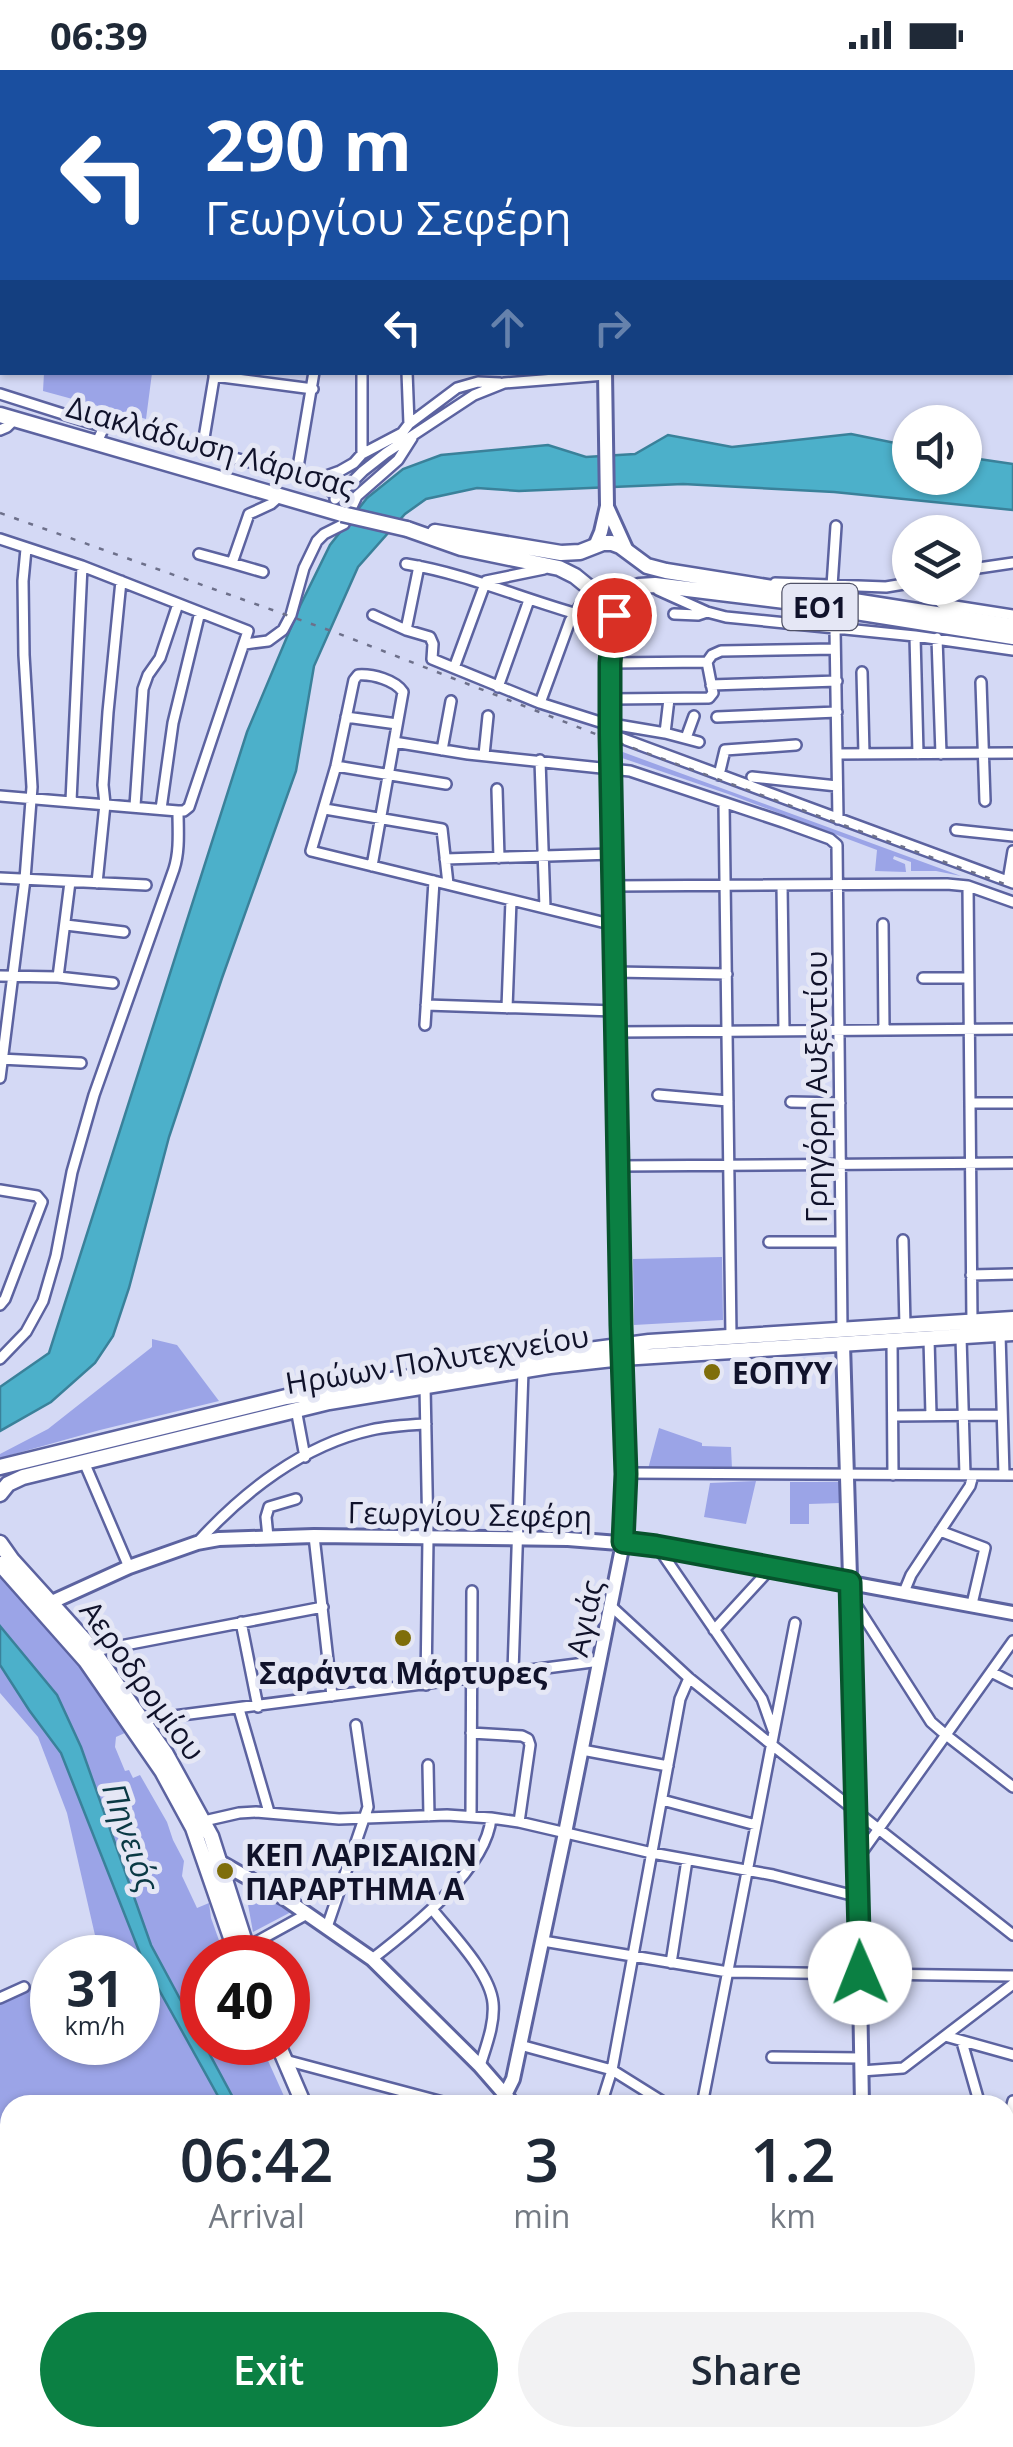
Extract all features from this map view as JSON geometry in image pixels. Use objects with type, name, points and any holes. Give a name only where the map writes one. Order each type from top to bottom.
[{"type":"main road","points":[[586,591],[582,566],[604,523],[606,506],[605,375]]},
{"type":"main road","name":"Διακλάδωση Λάρισας","points":[[7,417],[342,514],[407,529],[561,552],[612,543],[656,569],[1012,625]]},
{"type":"main road","points":[[606,506],[635,574],[624,591]]},
{"type":"main road","name":"Διακλάδωση Λάρισας","points":[[407,529],[461,548],[568,571],[586,591],[605,596],[646,585],[1012,625]]},
{"type":"main road","name":"Αγιάς","points":[[586,591],[600,607],[610,663]]},
{"type":"main road","name":"Αγιάς","points":[[508,2095],[543,1941],[623,1542],[626,1474],[610,663],[614,615],[624,591]]},
{"type":"main road","name":"Ηρώων Πολυτεχνείου","points":[[1,1488],[24,1477],[296,1409],[621,1351],[843,1337],[905,1326],[1013,1320]]},
{"type":"main road","name":"Ηρώων Πολυτεχνείου","points":[[0,1467],[286,1396],[731,1336],[892,1341],[1006,1333]]},
{"type":"main road","name":"Γρηγόρη Αυξεντίου","points":[[843,1337],[862,2095]]},
{"type":"main road","name":"Γεωργίου Σεφέρη","points":[[52,1602],[129,1567],[219,1539],[518,1538],[656,1546],[771,1568],[851,1590],[904,1592],[1013,1613]]},
{"type":"main road","name":"Αεροδρομίου","points":[[0,1543],[94,1651],[166,1754],[204,1820],[221,1862],[240,1935]]},
{"type":"main road","name":"Αεροδρομίου","points":[[0,1564],[86,1662],[130,1722],[184,1809],[237,1935]]},
{"type":"main road","points":[[202,1853],[308,1914],[372,1959],[480,2066],[502,2095]]},
{"type":"main road","points":[[288,2065],[300,2095]]},
{"type":"street","points":[[214,375],[202,450],[318,479],[337,497]]},
{"type":"street","points":[[221,375],[313,389]]},
{"type":"street","points":[[297,473],[314,375]]},
{"type":"street","points":[[362,375],[362,454]]},
{"type":"street","points":[[246,644],[268,641],[284,630],[317,541],[344,524],[358,496],[408,447],[411,430],[406,375]]},
{"type":"street","points":[[458,388],[460,375]]},
{"type":"street","points":[[325,509],[458,388],[478,382],[594,375]]},
{"type":"street","points":[[318,479],[346,468],[362,454],[474,395],[504,383]]},
{"type":"street","points":[[0,394],[104,426],[98,442]]},
{"type":"street","points":[[0,430],[7,428],[7,417]]},
{"type":"street","points":[[232,564],[248,514],[280,496]]},
{"type":"street","points":[[832,586],[836,526]]},
{"type":"street","points":[[0,540],[82,566],[249,632],[189,807],[184,811],[0,796]]},
{"type":"street","points":[[0,1078],[25,879],[32,779],[23,622],[26,549]]},
{"type":"street","points":[[200,554],[262,572]]},
{"type":"street","points":[[982,568],[1013,563]]},
{"type":"street","points":[[406,564],[450,572],[574,613]]},
{"type":"street","points":[[71,801],[82,566]]},
{"type":"street","points":[[406,630],[418,566]]},
{"type":"street","points":[[454,668],[483,585],[492,578],[553,566]]},
{"type":"street","points":[[97,882],[121,581]]},
{"type":"street","points":[[747,584],[892,586]]},
{"type":"street","points":[[646,585],[726,617],[937,638],[1013,650]]},
{"type":"street","points":[[540,703],[586,591]]},
{"type":"street","points":[[498,687],[530,600]]},
{"type":"street","points":[[135,806],[144,688],[160,658],[178,604]]},
{"type":"street","points":[[945,605],[1012,625]]},
{"type":"street","points":[[160,809],[173,724],[200,612]]},
{"type":"street","points":[[674,614],[706,612]]},
{"type":"street","points":[[373,616],[432,639],[432,659],[498,687],[719,775],[1011,882],[1013,851]]},
{"type":"street","points":[[836,628],[838,819]]},
{"type":"street","points":[[915,636],[918,754]]},
{"type":"street","points":[[937,638],[941,754]]},
{"type":"street","points":[[610,699],[709,698],[712,693],[707,662],[721,652],[835,649]]},
{"type":"street","points":[[610,663],[707,662]]},
{"type":"street","points":[[862,672],[864,754]]},
{"type":"street","points":[[372,866],[403,692],[374,676],[358,676],[311,851],[372,866],[434,881],[448,884],[614,925]]},
{"type":"street","points":[[711,685],[837,681]]},
{"type":"street","points":[[981,682],[986,800]]},
{"type":"street","points":[[665,733],[669,698]]},
{"type":"street","points":[[442,750],[450,701]]},
{"type":"street","points":[[717,716],[837,712]]},
{"type":"street","points":[[484,755],[488,716]]},
{"type":"street","points":[[686,738],[694,716]]},
{"type":"street","points":[[346,717],[398,724]]},
{"type":"street","points":[[610,730],[630,726],[699,742]]},
{"type":"street","points":[[394,742],[630,771],[724,803],[731,1336]]},
{"type":"street","points":[[719,775],[726,750],[796,745]]},
{"type":"street","points":[[838,754],[1013,753]]},
{"type":"street","points":[[540,760],[545,908]]},
{"type":"street","points":[[336,766],[446,784]]},
{"type":"street","points":[[752,776],[837,786]]},
{"type":"street","points":[[496,789],[499,858]]},
{"type":"street","name":"Γρηγόρη Αυξεντίου","points":[[724,803],[837,844],[843,1337]]},
{"type":"street","points":[[325,809],[442,829],[448,884]]},
{"type":"street","points":[[0,1359],[36,1317],[48,1288],[72,1172],[94,1095],[176,861],[178,811]]},
{"type":"street","points":[[956,830],[1013,836]]},
{"type":"street","points":[[445,859],[612,854]]},
{"type":"street","points":[[0,878],[146,885]]},
{"type":"street","points":[[425,1025],[434,881]]},
{"type":"street","points":[[58,978],[70,882]]},
{"type":"street","points":[[613,886],[946,884],[968,886],[1013,902]]},
{"type":"street","points":[[782,885],[784,1031]]},
{"type":"street","points":[[968,886],[972,1322]]},
{"type":"street","points":[[507,1008],[511,900]]},
{"type":"street","points":[[883,924],[884,1030]]},
{"type":"street","points":[[66,925],[124,932]]},
{"type":"street","points":[[615,972],[726,974]]},
{"type":"street","points":[[0,976],[114,983]]},
{"type":"street","points":[[923,978],[968,978]]},
{"type":"street","points":[[426,1004],[615,1011]]},
{"type":"street","points":[[616,1032],[1013,1029]]},
{"type":"street","points":[[1,1059],[82,1063]]},
{"type":"street","points":[[658,1095],[728,1100]]},
{"type":"street","points":[[791,1102],[840,1102]]},
{"type":"street","points":[[970,1103],[1013,1104]]},
{"type":"street","points":[[618,1166],[1013,1163]]},
{"type":"street","points":[[0,1190],[37,1196],[42,1202],[0,1305]]},
{"type":"street","points":[[903,1240],[905,1326]]},
{"type":"street","points":[[769,1242],[841,1242]]},
{"type":"street","points":[[971,1275],[1013,1274]]},
{"type":"street","points":[[626,1474],[1009,1475],[1002,1414],[1006,1333]]},
{"type":"street","points":[[904,1592],[911,1574],[970,1486],[960,1337]]},
{"type":"street","points":[[929,1339],[931,1416]]},
{"type":"street","points":[[892,1341],[894,1474]]},
{"type":"street","points":[[513,1672],[523,1370]]},
{"type":"street","points":[[425,1386],[426,1685]]},
{"type":"street","points":[[296,1409],[305,1457]]},
{"type":"street","points":[[893,1416],[1002,1414]]},
{"type":"street","points":[[197,1543],[245,1496],[281,1469],[371,1430],[426,1424]]},
{"type":"street","points":[[84,1462],[129,1567]]},
{"type":"street","points":[[268,1536],[269,1507],[296,1499]]},
{"type":"street","points":[[940,1531],[985,1549],[972,1604]]},
{"type":"street","points":[[314,1536],[332,1696]]},
{"type":"street","points":[[656,1546],[762,1699],[774,1732]]},
{"type":"street","points":[[714,1630],[771,1568]]},
{"type":"street","points":[[851,1590],[932,1722],[1013,1786]]},
{"type":"street","points":[[471,1816],[472,1592]]},
{"type":"street","points":[[612,1606],[689,1678],[1013,1934]]},
{"type":"street","points":[[94,1651],[323,1607]]},
{"type":"street","points":[[241,1622],[258,1707]]},
{"type":"street","points":[[704,2095],[795,1623]]},
{"type":"street","points":[[858,1857],[1013,1641]]},
{"type":"street","points":[[143,1720],[600,1661]]},
{"type":"street","points":[[991,1672],[1013,1683]]},
{"type":"street","points":[[604,2095],[612,2070],[680,1699],[689,1678]]},
{"type":"street","points":[[239,1709],[269,1812]]},
{"type":"street","points":[[327,1927],[368,1806],[356,1725]]},
{"type":"street","points":[[471,1733],[528,1739],[519,1822]]},
{"type":"street","points":[[582,1750],[668,1766]]},
{"type":"street","points":[[428,1765],[429,1816]]},
{"type":"street","points":[[662,1800],[756,1826]]},
{"type":"street","points":[[204,1820],[269,1812],[329,1818],[491,1818],[652,1854],[773,1875],[858,1897]]},
{"type":"street","points":[[372,1959],[432,1910],[481,1850],[491,1818]]},
{"type":"street","points":[[671,1963],[687,1860]]},
{"type":"street","points":[[432,1910],[490,1990],[492,2022],[480,2066]]},
{"type":"street","points":[[275,1935],[308,1914]]},
{"type":"street","points":[[543,1941],[728,1972],[1013,1976]]},
{"type":"street","points":[[772,2057],[903,2068],[1013,1984]]},
{"type":"street","points":[[0,1998],[24,1987]]},
{"type":"street","points":[[945,2036],[1013,2055]]},
{"type":"street","points":[[962,2042],[977,2095]]},
{"type":"street","points":[[520,2045],[612,2070],[652,2095]]},
{"type":"street","points":[[310,2058],[423,2095]]},
{"type":"shaded area","points":[[44,375],[152,375],[146,419],[43,391]]},
{"type":"shaded area","points":[[851,434],[892,442],[892,495],[982,495],[982,459],[1013,464],[1013,510],[834,492],[683,484],[519,491],[477,488],[426,499],[405,514],[358,567],[314,666],[296,771],[169,1137],[113,1336],[95,1363],[51,1402],[0,1431],[0,1387],[49,1353],[247,732],[330,545],[367,498],[403,469],[441,455],[548,445],[586,457],[635,454],[668,435],[732,447]]},
{"type":"shaded area","points":[[620,751],[961,876],[911,871],[911,862],[894,856],[893,859],[905,864],[906,872],[875,871],[877,850],[622,758],[618,756]]},
{"type":"shaded area","points":[[722,1257],[723,1320],[634,1325],[633,1259]]},
{"type":"shaded area","points":[[152,1339],[177,1345],[219,1401],[0,1458],[0,1454],[48,1429],[152,1347]]},
{"type":"shaded area","points":[[659,1428],[702,1446],[731,1447],[732,1469],[648,1469]]},
{"type":"shaded area","points":[[756,1481],[746,1524],[704,1517],[710,1483]]},
{"type":"shaded area","points":[[790,1482],[840,1482],[840,1503],[809,1504],[809,1524],[790,1524]]},
{"type":"shaded area","points":[[0,1573],[86,1671],[127,1732],[116,1737],[115,1747],[125,1771],[129,1770],[133,1778],[140,1775],[167,1822],[184,1861],[182,1876],[197,1908],[209,1903],[217,1935],[180,1935],[180,2000],[160,1962],[160,1935],[147,1935],[81,1747],[57,1695],[0,1626]]},
{"type":"shaded area","name":"Πηνειός","points":[[0,1626],[57,1695],[81,1747],[147,1935],[133,1935],[61,1753],[0,1665]]},
{"type":"shaded area","points":[[0,1665],[61,1753],[133,1935],[95,1935],[67,1813],[38,1737],[0,1693]]},
{"type":"shaded area","points":[[249,1886],[291,1912],[253,1932],[247,1899]]},
{"type":"shaded area","name":"Πηνειός","points":[[160,1962],[180,1999],[180,2028],[160,1992]]},
{"type":"shaded area","points":[[30,1989],[30,2065],[160,2065],[160,1992],[180,2028],[180,2065],[201,2065],[217,2095],[0,2095],[0,2003]]},
{"type":"shaded area","name":"Πηνειός","points":[[201,2065],[216,2065],[232,2095],[217,2095]]},
{"type":"shaded area","points":[[216,2065],[270,2065],[283,2095],[232,2095]]},
{"type":"railway","points":[[0,513],[337,633],[611,740],[1013,887]]},
{"type":"place","name":"ΕΟΠΥΥ","points":[[712,1372]]},
{"type":"place","name":"Σαράντα Μάρτυρες","points":[[403,1638]]},
{"type":"place","name":"ΚΕΠ ΛΑΡΙΣΑΙΩΝ ΠΑΡΑΡΤΗΜΑ A","points":[[225,1871]]},
{"type":"route","points":[[614,615],[610,734],[626,1474],[623,1542],[850,1582],[860,1973]]}]
